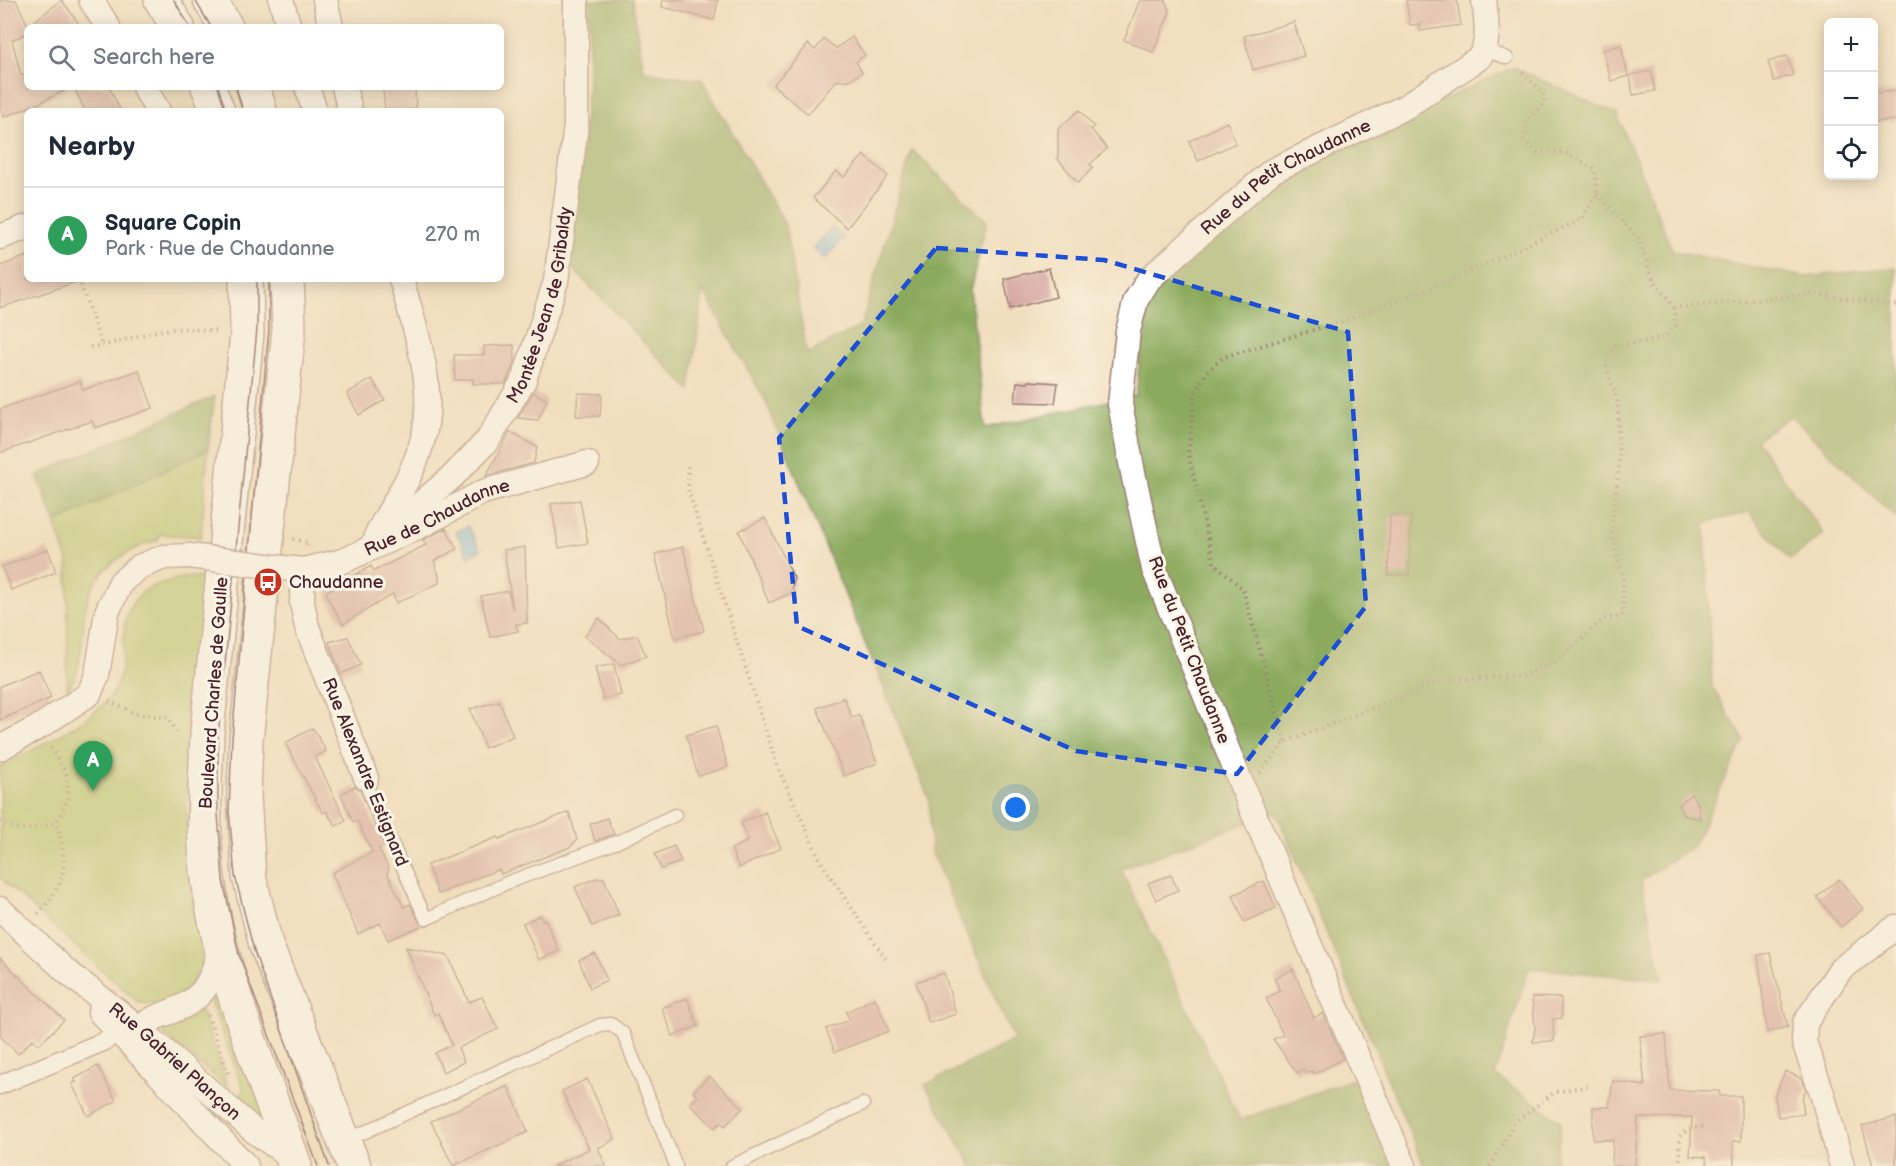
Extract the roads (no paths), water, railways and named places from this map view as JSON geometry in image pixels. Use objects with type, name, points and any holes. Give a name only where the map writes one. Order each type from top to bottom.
[{"type":"main road","points":[[210,0],[224,24]]},
{"type":"main road","points":[[209,90],[217,108]]},
{"type":"main road","points":[[254,90],[259,108]]},
{"type":"main road","name":"Boulevard Charles de Gaulle","points":[[246,282],[247,333],[207,732],[204,798],[205,847],[212,905],[231,985],[296,1163]]},
{"type":"main road","name":"Boulevard Charles de Gaulle","points":[[288,282],[289,329],[246,740],[244,796],[246,834],[249,876],[266,945],[349,1154]]},
{"type":"street","points":[[91,0],[106,24]]},
{"type":"street","points":[[281,0],[288,24]]},
{"type":"street","points":[[325,0],[330,24]]},
{"type":"street","name":"Montée Jean de Gribaldy","points":[[368,549],[453,476],[488,440],[524,380],[556,281],[576,125],[576,0]]},
{"type":"street","name":"Rue du Petit Chaudanne","points":[[1404,1166],[1245,793],[1154,569],[1120,404],[1128,331],[1136,300],[1149,279],[1272,171],[1406,107],[1479,58],[1496,54],[1487,33],[1484,0]]},
{"type":"street","points":[[146,90],[156,108]]},
{"type":"street","points":[[308,90],[314,108]]},
{"type":"street","points":[[345,90],[349,108]]},
{"type":"street","points":[[0,237],[24,228]]},
{"type":"street","points":[[289,329],[301,282]]},
{"type":"street","points":[[368,549],[409,477],[423,441],[428,397],[416,332],[402,282]]},
{"type":"street","name":"Rue de Chaudanne","points":[[0,748],[88,694],[97,675],[107,612],[121,582],[139,567],[164,556],[189,556],[293,569],[331,565],[426,523],[483,492],[586,463]]},
{"type":"street","name":"Rue Alexandre Estignard","points":[[293,569],[307,627],[366,778]]},
{"type":"street","name":"Rue Gabriel Plançon","points":[[0,909],[129,1030],[254,1131],[259,1166]]},
{"type":"street","points":[[1842,1166],[1822,1093],[1804,1042],[1805,1023],[1840,970],[1896,927]]},
{"type":"street","points":[[0,1085],[180,1008],[200,994],[214,972],[220,945]]},
{"type":"street","name":"Rue Gabriel Plançon","points":[[129,1030],[144,1059],[246,1166]]},
{"type":"street","points":[[254,1131],[296,1163]]},
{"type":"lane","name":"Rue Alexandre Estignard","points":[[366,778],[368,790],[426,919],[509,882],[617,842],[675,815]]},
{"type":"lane","points":[[349,1154],[600,1025],[611,1024],[622,1033],[676,1166]]},
{"type":"lane","points":[[732,1166],[863,1104]]},
{"type":"water","points":[[832,227],[844,238],[825,260],[813,248]]},
{"type":"water","points":[[468,526],[481,550],[469,557],[456,532]]},
{"type":"tram line","points":[[174,0],[188,24]]},
{"type":"tram line","points":[[195,0],[209,24]]},
{"type":"tram line","points":[[219,90],[225,108]]},
{"type":"tram line","points":[[237,90],[242,108]]},
{"type":"tram line","points":[[257,282],[257,329],[218,737],[218,814],[223,880],[239,955],[318,1166]]},
{"type":"tram line","points":[[269,282],[269,329],[232,738],[229,811],[235,876],[254,951],[329,1166]]},
{"type":"place","name":"Chaudanne","points":[[268,582]]},
{"type":"place","name":"Square Copin","points":[[93,791]]}]
